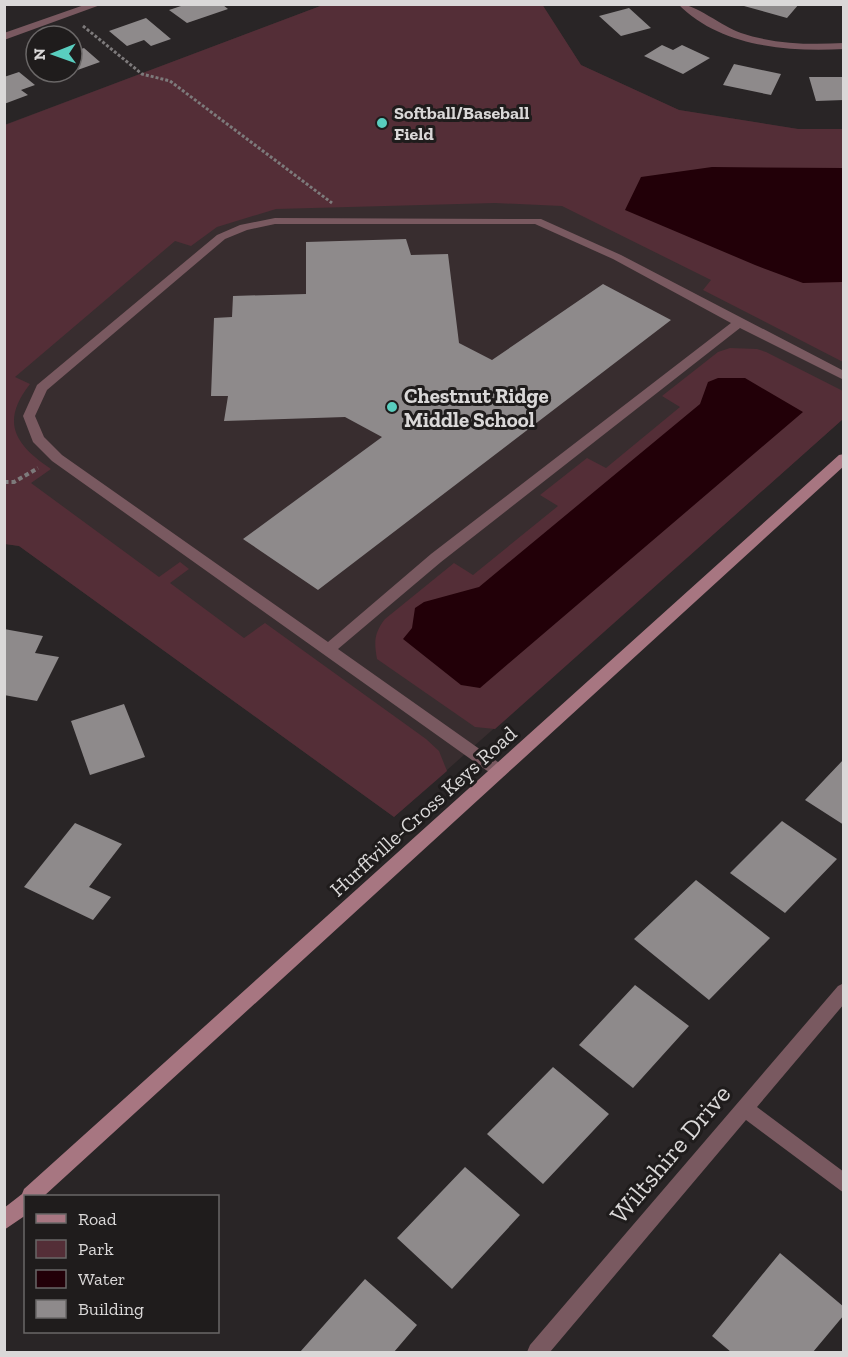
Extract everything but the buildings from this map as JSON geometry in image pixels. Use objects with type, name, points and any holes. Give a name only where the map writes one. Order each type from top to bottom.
[{"type":"main road","name":"Hurffville-Cross Keys Road","points":[[33,1195],[843,458]]},
{"type":"main road","points":[[4,1221],[24,1204]]},
{"type":"street","points":[[4,37],[98,4]]},
{"type":"street","points":[[683,4],[712,24],[750,38],[799,47],[843,46]]},
{"type":"street","points":[[500,771],[57,458],[38,439],[29,416],[42,388],[203,249],[221,237],[244,227],[275,221],[537,221],[617,257],[843,376]]},
{"type":"street","points":[[329,649],[436,558],[739,323]]},
{"type":"street","name":"Wiltshire Drive","points":[[537,1353],[843,991]]},
{"type":"street","points":[[745,1109],[843,1184]]},
{"type":"path","points":[[68,15],[142,74],[170,81],[357,221]]},
{"type":"path","points":[[4,482],[14,482],[57,458]]},
{"type":"shaded area","points":[[323,5],[542,5],[581,65],[679,110],[798,129],[843,129],[843,419],[394,817],[19,546],[5,544],[4,125]]},
{"type":"green space","points":[[542,4],[581,65],[679,110],[798,129],[843,129],[843,362],[703,290],[711,280],[562,206],[495,203],[276,209],[217,227],[191,246],[175,241],[15,377],[30,384],[16,410],[14,421],[16,432],[28,451],[51,469],[31,483],[159,577],[180,562],[189,569],[170,583],[244,638],[265,623],[426,739],[439,751],[447,771],[394,817],[19,546],[5,544],[5,125],[323,5]]},
{"type":"green space","points":[[730,348],[757,349],[766,352],[843,391],[843,419],[495,729],[475,727],[377,659],[376,638],[385,619],[454,563],[473,575],[558,506],[540,495],[587,458],[606,468],[680,407],[662,396],[718,352]]},
{"type":"water","points":[[712,167],[843,168],[843,282],[803,283],[625,210],[641,177]]},
{"type":"water","points":[[718,378],[745,378],[803,412],[480,688],[461,685],[403,639],[412,628],[415,608],[424,602],[479,587],[700,404],[708,382]]},
{"type":"place","name":"Softball/Baseball Field","points":[[382,123]]},
{"type":"place","name":"Chestnut Ridge Middle School","points":[[392,407]]}]
